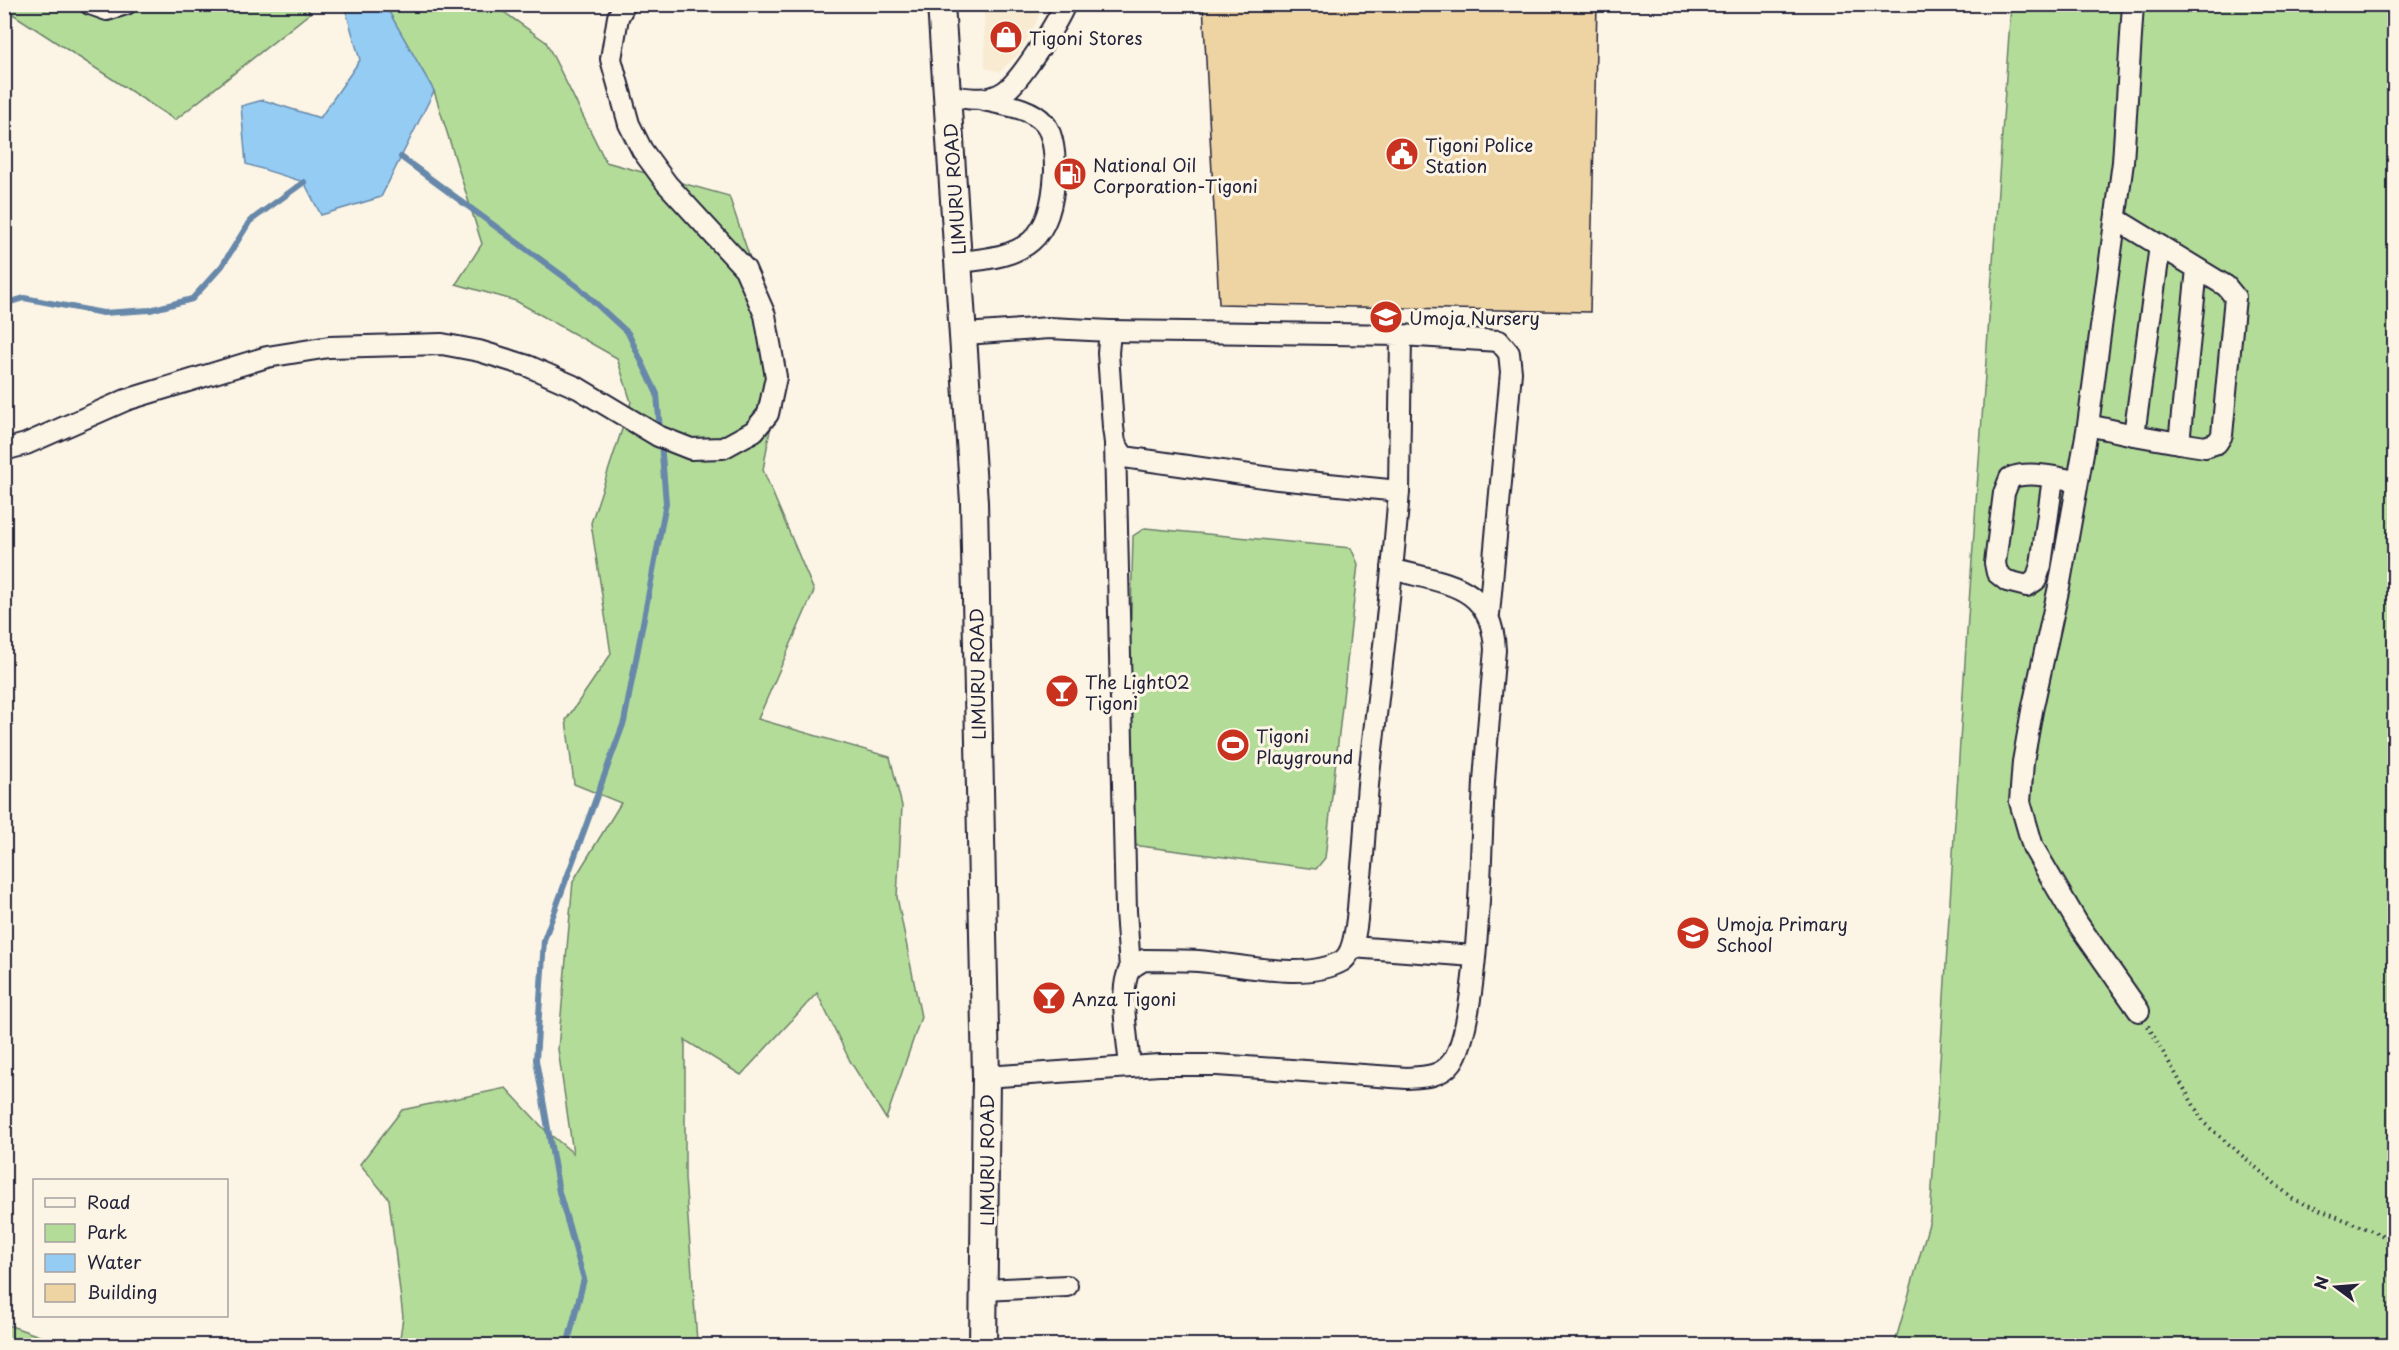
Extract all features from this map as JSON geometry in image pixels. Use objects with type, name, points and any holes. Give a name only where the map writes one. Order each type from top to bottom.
[{"type":"main road","name":"LIMURU ROAD","points":[[941,4],[965,334],[974,502],[986,1077],[983,1346]]},
{"type":"street","points":[[90,4],[107,10],[126,4]]},
{"type":"street","points":[[4,450],[26,444],[126,400],[267,357],[329,346],[442,344],[479,351],[528,366],[578,388],[658,436],[691,448],[723,448],[754,431],[768,414],[776,377],[765,315],[745,269],[667,184],[642,150],[629,124],[611,59],[618,17],[624,4]]},
{"type":"street","points":[[980,99],[1005,92],[1048,36],[1065,4]]},
{"type":"street","points":[[2133,4],[2123,162],[2088,425],[2060,582],[2045,642],[2024,752],[2020,802],[2033,847],[2078,924],[2139,1011]]},
{"type":"street","points":[[949,96],[980,99],[1021,108],[1043,122],[1051,132],[1055,166],[1050,213],[1041,231],[1030,243],[999,257],[959,262]]},
{"type":"street","points":[[2088,425],[2205,447],[2217,443],[2222,435],[2235,297],[2226,286],[2116,219]]},
{"type":"street","points":[[2134,435],[2160,246]]},
{"type":"street","points":[[2179,443],[2197,269]]},
{"type":"street","points":[[965,334],[1049,328],[1110,331],[1401,334],[1499,342],[1509,353],[1511,372],[1489,614]]},
{"type":"street","points":[[1110,331],[1108,353],[1115,443],[1126,910],[1130,969],[1126,985],[1130,1066]]},
{"type":"street","points":[[1130,969],[1144,960],[1157,960],[1199,961],[1268,969],[1317,969],[1331,967],[1345,959],[1352,947],[1399,491],[1401,334]]},
{"type":"street","points":[[1115,443],[1124,456],[1143,461],[1278,480],[1399,491]]},
{"type":"street","points":[[2053,478],[2041,565],[2036,580],[2026,586],[2007,581],[1997,573],[1995,563],[2004,493],[2010,478],[2020,474],[2053,478],[2077,481]]},
{"type":"street","points":[[986,1077],[1130,1066],[1217,1065],[1407,1078],[1434,1075],[1453,1061],[1462,1040],[1474,956],[1495,650],[1494,629],[1489,614],[1481,603],[1465,591],[1392,569]]},
{"type":"street","points":[[1352,947],[1474,956]]},
{"type":"street","points":[[985,1290],[1067,1286]]},
{"type":"path","points":[[2139,1011],[2204,1122],[2293,1199],[2394,1240]]},
{"type":"shaded area","name":"Tigoni Stores","points":[[984,5],[1041,5],[1037,21],[1019,53],[1000,72],[985,68]]},
{"type":"green space","points":[[305,4],[310,13],[175,120],[5,9],[4,5]]},
{"type":"green space","points":[[385,5],[494,5],[546,42],[606,162],[729,196],[783,356],[763,470],[814,591],[758,719],[890,757],[902,806],[897,897],[921,1017],[886,1119],[850,1061],[817,993],[741,1075],[685,1040],[685,1178],[697,1341],[694,1345],[399,1345],[403,1317],[389,1199],[360,1164],[402,1110],[506,1088],[546,1131],[573,1153],[558,1049],[573,881],[621,803],[574,784],[566,720],[611,654],[591,523],[631,402],[617,358],[516,301],[456,284],[482,244],[434,91]]},
{"type":"green space","points":[[2011,5],[2394,5],[2394,1345],[1894,1346],[1930,1220],[1966,646]]},
{"type":"green space","name":"Tigoni Playground","points":[[1145,528],[1351,548],[1358,564],[1325,858],[1316,869],[1125,844],[1133,536]]},
{"type":"green space","points":[[5,1324],[65,1345],[5,1345]]},
{"type":"water","points":[[338,5],[385,5],[434,91],[381,197],[321,215],[304,182],[246,164],[241,106],[263,100],[320,118],[360,60],[345,8]]},
{"type":"building","name":"Tigoni Police Station","points":[[1203,4],[1597,4],[1590,312],[1219,304]]},
{"type":"waterway","points":[[401,157],[578,287],[628,333],[657,394],[666,503],[624,722],[544,940],[536,1060],[559,1192],[584,1279],[567,1346]]},
{"type":"waterway","points":[[4,304],[24,298],[103,313],[150,310],[192,299],[222,266],[250,221],[304,182]]},
{"type":"place","name":"Tigoni Stores","points":[[1006,37]]},
{"type":"place","name":"Tigoni Police Station","points":[[1402,154]]},
{"type":"place","name":"National Oil Corporation-Tigoni","points":[[1070,174]]},
{"type":"place","name":"Umoja Nursery","points":[[1386,317]]},
{"type":"place","name":"The Light02 Tigoni","points":[[1062,691]]},
{"type":"place","name":"Tigoni Playground","points":[[1233,745]]},
{"type":"place","name":"Umoja Primary School","points":[[1693,933]]},
{"type":"place","name":"Anza Tigoni","points":[[1049,998]]}]
